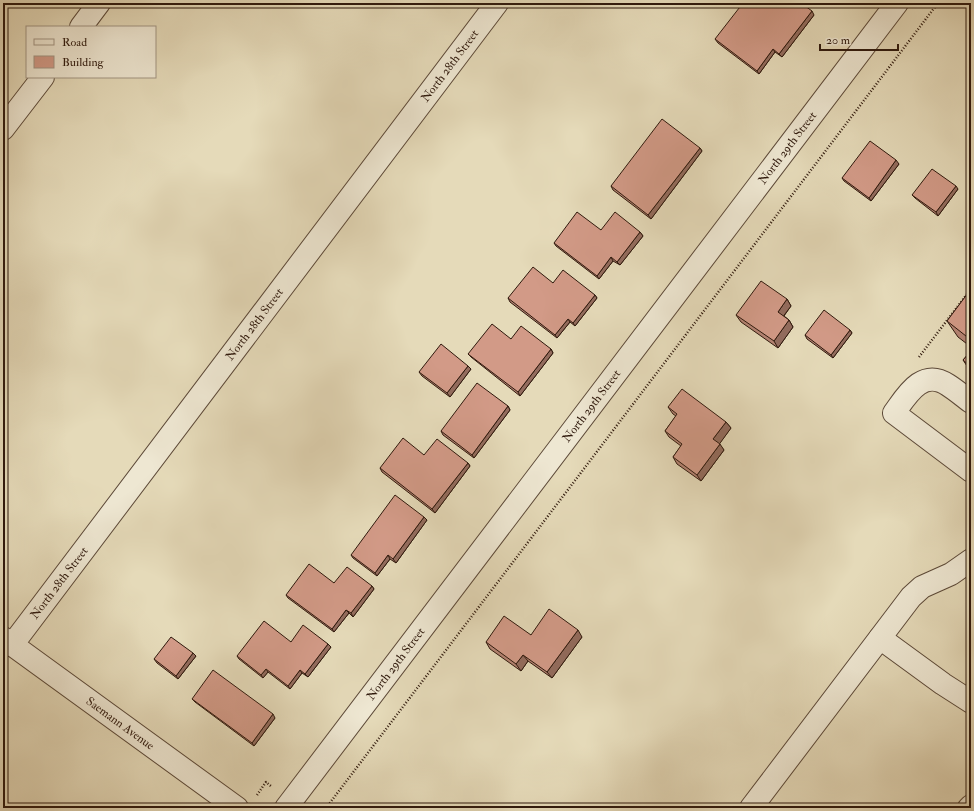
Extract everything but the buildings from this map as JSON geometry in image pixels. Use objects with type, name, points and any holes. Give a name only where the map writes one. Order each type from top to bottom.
[{"type":"street","points":[[82,26],[99,3]]},
{"type":"street","name":"North 28th Street","points":[[7,642],[497,3]]},
{"type":"street","name":"North 29th Street","points":[[286,808],[897,3]]},
{"type":"street","points":[[3,129],[42,78]]},
{"type":"street","points":[[971,402],[948,385],[940,381],[928,380],[918,384],[910,391],[894,413],[971,471]]},
{"type":"street","points":[[751,808],[911,597],[922,587],[951,574],[971,560]]},
{"type":"street","points":[[880,638],[943,684],[971,702]]},
{"type":"street","name":"Saemann Avenue","points":[[7,642],[237,808]]},
{"type":"path","points":[[326,808],[938,3]]},
{"type":"path","points":[[918,358],[971,289]]}]
